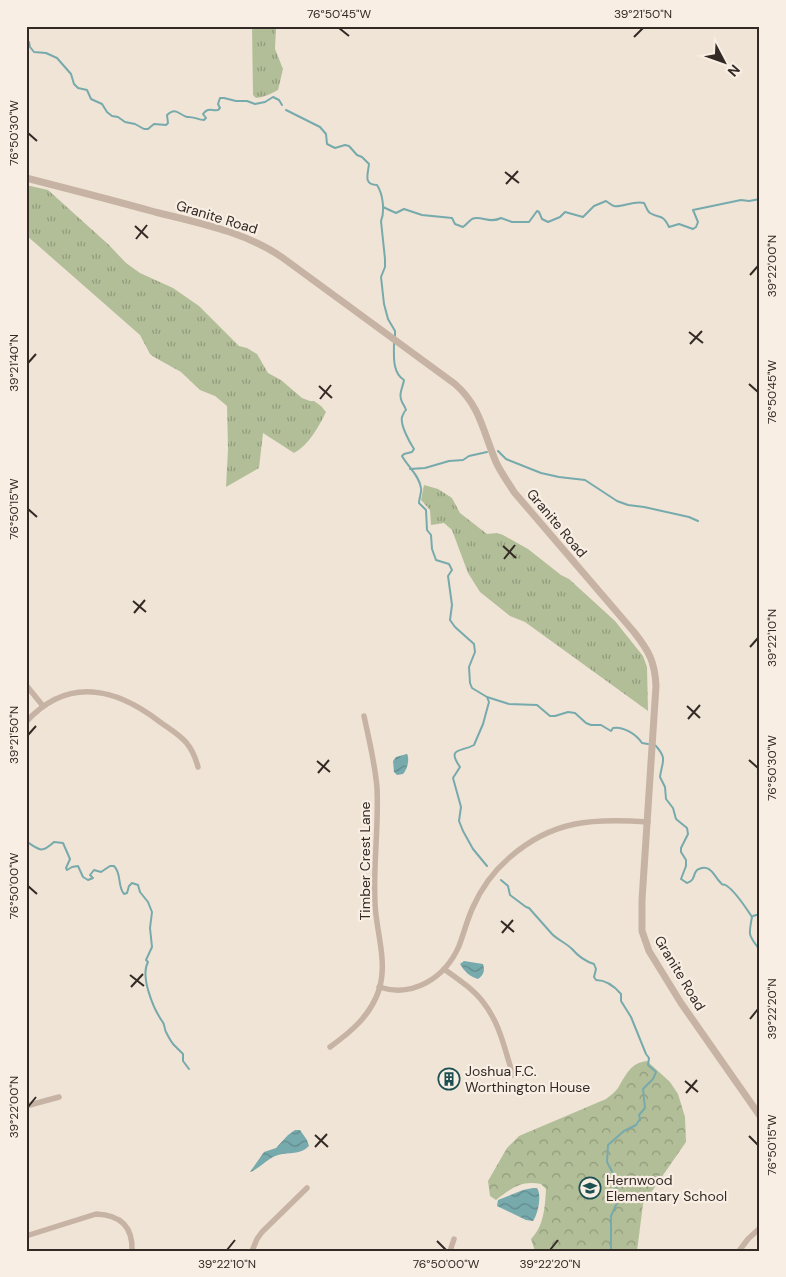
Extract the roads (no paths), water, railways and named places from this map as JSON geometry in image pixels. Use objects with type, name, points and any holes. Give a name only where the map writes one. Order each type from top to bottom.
[{"type":"street","name":"Granite Road","points":[[26,178],[221,229],[258,242],[283,258],[395,340],[464,393],[478,414],[497,463],[514,492],[634,632],[650,655],[656,673],[656,686],[641,917],[645,941],[649,952],[681,1003],[760,1116]]},
{"type":"street","points":[[26,685],[43,706]]},
{"type":"street","points":[[26,722],[43,706],[78,692],[103,693],[120,697],[148,712],[185,741],[193,751],[198,768]]},
{"type":"street","name":"Timber Crest Lane","points":[[330,1047],[363,1019],[370,1009],[382,976],[382,954],[375,897],[377,789],[373,756],[364,716]]},
{"type":"street","points":[[379,987],[395,991],[412,989],[430,981],[444,969],[459,945],[468,918],[481,891],[499,867],[522,848],[552,831],[582,822],[611,819],[648,822]]},
{"type":"street","points":[[444,969],[473,991],[487,1007],[498,1028],[513,1075]]},
{"type":"street","points":[[26,1106],[59,1097]]},
{"type":"street","points":[[252,1251],[262,1232],[307,1188]]},
{"type":"street","points":[[26,1236],[96,1214],[106,1214],[126,1226],[132,1238],[132,1251]]},
{"type":"street","points":[[740,1251],[748,1239],[760,1228]]},
{"type":"street","points":[[450,1251],[454,1239]]},
{"type":"water","points":[[407,754],[406,770],[403,774],[397,775],[394,772],[393,761],[396,757]]},
{"type":"water","points":[[464,961],[483,964],[482,976],[478,979],[472,977],[460,964]]},
{"type":"water","points":[[295,1130],[300,1130],[307,1140],[309,1146],[306,1149],[274,1156],[250,1172],[264,1152],[276,1148]]},
{"type":"water","points":[[537,1188],[539,1200],[538,1209],[533,1221],[526,1220],[497,1206],[498,1200]]},
{"type":"waterway","points":[[26,41],[29,42],[34,52],[46,53],[57,58],[71,74],[74,84],[78,88],[87,90],[91,99],[102,104],[112,116],[144,129],[148,129],[154,124],[166,125],[168,123],[167,115],[173,112],[204,120],[206,118],[203,114],[205,112],[220,108],[218,104],[220,98],[247,101],[255,104],[265,102],[273,97],[279,100],[282,105]]},
{"type":"waterway","points":[[286,110],[320,127],[326,134],[327,144],[335,148],[345,145],[349,146],[369,164],[368,181],[373,185],[377,185],[383,203],[381,221],[385,267],[381,277],[384,304],[388,319],[395,331],[395,338]]},
{"type":"waterway","points":[[383,207],[396,213],[404,209],[422,215],[452,218],[455,224],[463,227],[475,218],[493,220],[501,218],[512,222],[529,222],[537,211],[542,219],[548,222],[560,217],[565,212],[583,217],[594,206],[606,201],[613,206],[640,202],[644,203],[650,213],[663,218],[669,227],[679,224],[693,229],[698,222],[693,210],[741,200],[760,199]]},
{"type":"waterway","points":[[394,343],[397,373],[404,380],[400,396],[406,410],[402,417],[402,425],[414,449],[412,452],[402,456],[420,483],[419,503],[426,510],[427,530],[431,535],[432,549],[436,560],[449,564],[452,570],[448,576],[452,605],[450,620],[474,644],[475,652],[469,667],[470,683],[472,688],[487,697],[489,702],[483,724],[474,745],[455,753],[456,761],[460,767],[453,778],[461,807],[459,821],[473,849],[487,866]]},
{"type":"waterway","points":[[498,451],[506,459],[541,473],[585,480],[617,501],[628,505],[689,517],[698,521]]},
{"type":"waterway","points":[[410,469],[425,468],[449,461],[463,460],[469,456],[487,452]]},
{"type":"waterway","points":[[487,697],[509,704],[537,705],[550,716],[568,712],[575,713],[586,723],[601,725],[611,731],[613,728],[625,729],[642,743],[648,744]]},
{"type":"waterway","points":[[655,745],[663,757],[660,777],[665,787],[666,799],[673,808],[676,819],[687,828],[688,834],[681,848],[681,852],[686,860],[686,866],[681,879],[687,883],[692,880],[697,870],[706,868],[712,871],[722,885],[727,886],[741,900],[752,917],[750,934],[760,950]]},
{"type":"waterway","points":[[26,841],[41,849],[47,848],[54,842],[63,843],[70,859],[67,870],[78,866],[83,877],[88,880],[93,878],[90,875],[94,870],[101,872],[110,866],[114,866],[118,872],[124,894],[127,893],[132,883],[138,885],[152,912],[150,928],[152,947],[146,960],[148,962],[146,975],[149,992],[158,1015],[164,1023],[165,1031],[173,1044],[183,1054],[183,1061],[189,1069]]},
{"type":"waterway","points":[[501,880],[508,886],[510,895],[529,908],[554,936],[570,947],[581,958],[594,964],[596,969],[594,977],[596,980],[610,984],[621,994],[621,1001],[631,1017],[649,1058],[648,1065],[656,1072],[653,1079],[643,1089],[645,1108],[639,1115],[640,1119],[636,1125],[624,1131],[608,1145],[607,1162],[616,1179],[617,1203],[611,1216],[611,1251]]},
{"type":"waterway","points":[[753,916],[760,914]]},
{"type":"place","name":"Joshua F.C. Worthington House","points":[[449,1079]]},
{"type":"place","name":"Hernwood Elementary School","points":[[590,1188]]}]
